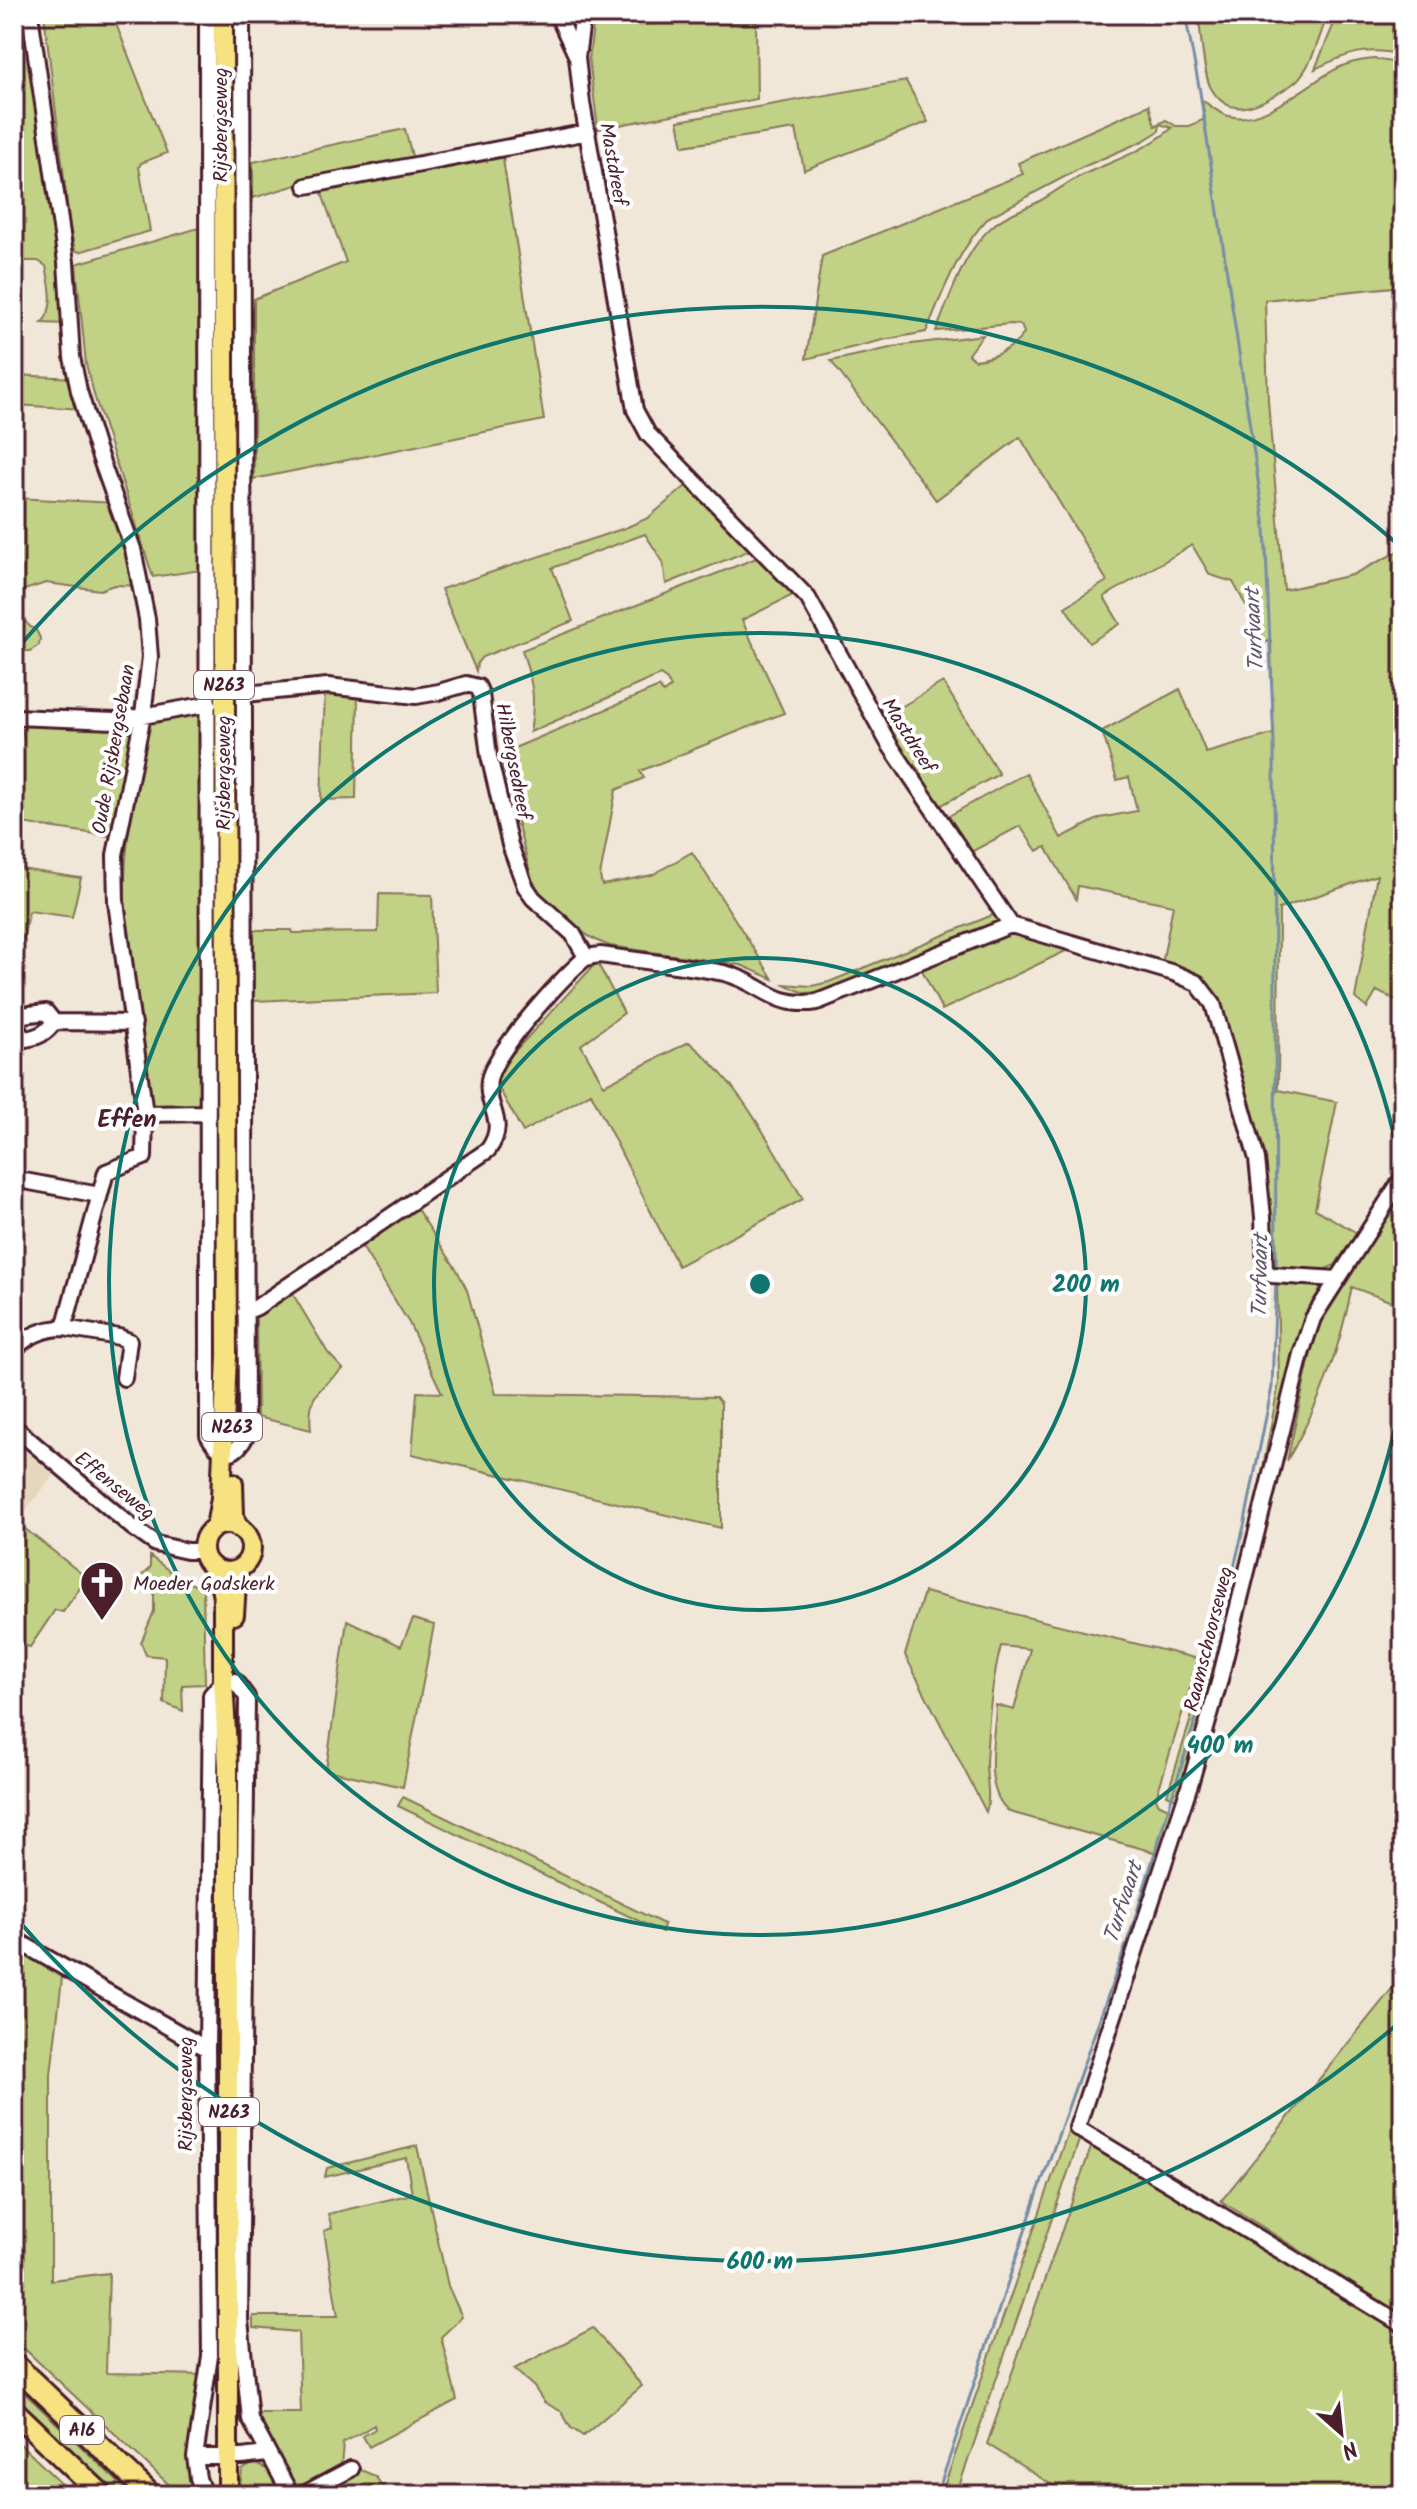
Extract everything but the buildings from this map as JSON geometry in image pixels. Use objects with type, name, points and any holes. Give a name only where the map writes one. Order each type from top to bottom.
[{"type":"highway","name":"A16","points":[[14,2364],[151,2495]]},
{"type":"highway","name":"A16","points":[[14,2411],[102,2495]]},
{"type":"main road","name":"Rijsbergseweg","points":[[223,14],[227,1356],[228,1452],[237,1527]]},
{"type":"main road","name":"Rijsbergseweg","points":[[216,1527],[228,1452]]},
{"type":"main road","name":"N263","points":[[202,1551],[204,1539],[216,1527]]},
{"type":"main road","points":[[216,1527],[237,1527]]},
{"type":"main road","name":"N263","points":[[228,1570],[251,1556],[248,1537],[237,1527]]},
{"type":"main road","points":[[202,1551],[210,1566],[228,1570]]},
{"type":"main road","name":"Rijsbergseweg","points":[[228,1570],[223,1598],[223,1686],[228,1766],[228,2495]]},
{"type":"street","name":"Oude Rijsbergsebaan","points":[[30,14],[66,262],[72,357],[79,391],[133,549],[150,657],[143,715],[115,855],[116,902],[145,1114],[144,1157],[106,1172],[64,1328]]},
{"type":"street","name":"Rijsbergseweg","points":[[207,14],[208,1435],[215,1448],[228,1452],[241,1446],[246,1436],[242,14]]},
{"type":"street","name":"Mastdreef","points":[[557,14],[577,57]]},
{"type":"street","name":"Mastdreef","points":[[583,14],[577,57],[635,410],[648,434],[808,598],[889,744],[1011,925]]},
{"type":"street","points":[[306,186],[588,132]]},
{"type":"street","name":"Hilbergsedreef","points":[[245,694],[328,686],[407,696],[428,695],[466,684],[478,687],[510,845],[525,886],[533,898],[573,934],[586,957]]},
{"type":"street","points":[[14,717],[115,721],[209,704]]},
{"type":"street","points":[[245,1312],[257,1307],[488,1150],[495,1141],[498,1129],[489,1091],[494,1065],[527,1020],[586,957],[600,955],[728,974],[780,1000],[799,1005],[817,1002],[1011,925],[1174,973],[1197,983],[1213,1004],[1257,1159],[1265,1271],[1276,1276],[1338,1279]]},
{"type":"street","points":[[54,1022],[134,1023]]},
{"type":"street","points":[[145,1114],[207,1113]]},
{"type":"street","name":"Raamschoorseweg","points":[[1403,1177],[1313,1318],[1301,1354],[1219,1683],[1191,1781],[1077,2128],[1403,2325]]},
{"type":"street","points":[[14,1179],[99,1195]]},
{"type":"street","points":[[17,1340],[56,1328],[119,1337],[129,1341],[124,1378]]},
{"type":"street","name":"Effenseweg","points":[[14,1427],[156,1544],[202,1551]]},
{"type":"street","points":[[223,1686],[247,1697],[240,2320],[250,2419],[266,2454],[291,2495]]},
{"type":"street","name":"Rijsbergseweg","points":[[195,2457],[210,2356],[207,2049],[223,1686]]},
{"type":"street","points":[[14,1939],[207,2049]]},
{"type":"street","points":[[204,2495],[195,2457],[266,2454]]},
{"type":"street","points":[[302,2495],[351,2469]]},
{"type":"shaded area","points":[[14,1442],[54,1475],[16,1522],[14,1520]]},
{"type":"green space","points":[[14,14],[25,14],[27,24],[66,324],[42,323],[50,303],[46,266],[38,261],[14,261]]},
{"type":"green space","points":[[44,14],[112,14],[167,153],[141,163],[139,167],[150,231],[79,252],[75,250]]},
{"type":"green space","points":[[1198,14],[1328,14],[1313,55],[1298,79],[1252,106],[1234,107],[1218,98],[1208,82]]},
{"type":"green space","points":[[1338,14],[1403,14],[1403,55],[1368,51],[1315,69]]},
{"type":"green space","points":[[756,21],[757,99],[598,129],[589,59],[593,26]]},
{"type":"green space","points":[[1374,59],[1403,64],[1403,286],[1265,300],[1268,401],[1284,590],[1352,575],[1403,549],[1403,1004],[1377,991],[1367,1008],[1355,998],[1377,875],[1279,909],[1278,1090],[1337,1102],[1315,1209],[1357,1233],[1335,1265],[1324,1270],[1272,1267],[1266,1163],[1219,1005],[1202,983],[1189,974],[1162,964],[1173,905],[1078,886],[1076,899],[1046,847],[1037,851],[1020,826],[971,852],[947,817],[1026,773],[1061,838],[1100,818],[1137,811],[1129,777],[1117,780],[1102,731],[1180,689],[1206,753],[1273,734],[1271,641],[1266,642],[1233,582],[1210,575],[1192,545],[1104,597],[1120,624],[1089,643],[1065,607],[1107,581],[1020,437],[936,500],[831,361],[904,345],[983,335],[968,354],[975,360],[1009,348],[1024,333],[1021,325],[936,331],[975,246],[1005,217],[1038,202],[1084,174],[1143,148],[1172,128],[1160,124],[1159,131],[1143,141],[1083,167],[989,217],[960,257],[926,332],[806,359],[822,256],[1023,174],[1018,163],[1149,105],[1155,126],[1166,120],[1176,126],[1189,126],[1205,119],[1202,100],[1229,116],[1256,115],[1338,68]]},
{"type":"green space","points":[[906,81],[928,122],[804,170],[796,129],[683,146],[678,121]]},
{"type":"green space","points":[[405,129],[413,160],[330,175],[253,198],[253,162]]},
{"type":"green space","points":[[502,153],[544,420],[254,479],[254,299],[346,262],[319,185]]},
{"type":"green space","points":[[202,227],[202,570],[153,577],[86,364],[76,264]]},
{"type":"green space","points":[[14,375],[76,378],[84,409],[14,405]]},
{"type":"green space","points":[[686,486],[753,549],[666,584],[663,562],[645,534],[552,568],[573,621],[482,657],[476,671],[441,589],[625,528],[648,518]]},
{"type":"green space","points":[[14,498],[118,503],[142,586],[114,585],[100,590],[46,583],[24,590],[22,613],[30,627],[36,630],[39,645],[30,651],[14,651]]},
{"type":"green space","points":[[759,557],[795,594],[742,620],[784,713],[640,771],[644,778],[616,790],[600,876],[602,885],[652,875],[692,852],[773,979],[741,965],[610,946],[587,935],[566,919],[532,880],[500,754],[659,687],[663,693],[671,687],[660,675],[530,732],[532,691],[522,650]]},
{"type":"green space","points":[[943,682],[999,774],[940,806],[905,755],[884,717]]},
{"type":"green space","points":[[325,689],[358,694],[356,799],[321,800]]},
{"type":"green space","points":[[203,714],[203,1108],[153,1111],[125,901],[126,856],[149,721]]},
{"type":"green space","points":[[25,719],[137,722],[117,837],[14,822],[14,770]]},
{"type":"green space","points":[[14,868],[81,878],[72,917],[29,911],[22,943],[14,942]]},
{"type":"green space","points":[[379,894],[432,895],[436,993],[254,1001],[254,930],[378,932]]},
{"type":"green space","points":[[995,914],[1001,923],[830,991],[805,993],[782,984],[812,986],[829,982]]},
{"type":"green space","points":[[1011,932],[1070,949],[942,1010],[921,968]]},
{"type":"green space","points":[[597,962],[624,1013],[581,1045],[604,1085],[689,1042],[739,1096],[803,1199],[678,1266],[591,1093],[523,1132],[496,1083],[503,1064]]},
{"type":"green space","points":[[1403,1191],[1403,1306],[1352,1287],[1327,1377],[1287,1461],[1316,1330]]},
{"type":"green space","points":[[417,1209],[467,1290],[496,1394],[716,1397],[721,1403],[721,1528],[412,1454],[417,1392],[442,1393],[409,1323],[361,1245]]},
{"type":"green space","points":[[1277,1279],[1327,1284],[1296,1358],[1233,1655],[1188,1804],[1167,1795],[1209,1661],[1220,1663],[1255,1511],[1279,1382]]},
{"type":"green space","points":[[291,1291],[328,1353],[343,1369],[316,1395],[311,1409],[311,1430],[257,1417],[256,1314]]},
{"type":"green space","points":[[14,1520],[87,1578],[63,1612],[55,1610],[30,1647],[14,1642]]},
{"type":"green space","points":[[150,1556],[181,1580],[203,1588],[205,1684],[182,1685],[183,1711],[164,1703],[165,1657],[146,1655],[141,1643],[154,1611],[154,1586],[140,1577],[150,1568]]},
{"type":"green space","points":[[924,1592],[1199,1659],[1156,1798],[1158,1803],[1175,1811],[1161,1854],[1010,1812],[1001,1802],[995,1790],[992,1762],[996,1705],[1014,1710],[1030,1649],[1001,1646],[989,1719],[986,1812],[905,1655]]},
{"type":"green space","points":[[413,1619],[434,1625],[403,1787],[326,1770],[347,1620],[401,1646]]},
{"type":"green space","points":[[403,1797],[664,1924],[662,1932],[398,1806]]},
{"type":"green space","points":[[14,1943],[63,1969],[51,2075],[51,2280],[109,2273],[106,2373],[208,2375],[200,2495],[180,2495],[14,2339]]},
{"type":"green space","points":[[1403,1975],[1403,2315],[1221,2201]]},
{"type":"green space","points":[[1101,2037],[1082,2132],[956,2495],[941,2495]]},
{"type":"green space","points":[[1094,2139],[1403,2333],[1403,2495],[1366,2495],[1359,2491],[1357,2495],[1068,2495],[987,2444]]},
{"type":"green space","points":[[417,2146],[448,2286],[462,2317],[441,2337],[457,2400],[369,2447],[363,2436],[375,2429],[374,2425],[343,2443],[341,2468],[297,2493],[252,2413],[301,2413],[298,2332],[253,2328],[253,2316],[338,2316],[324,2231],[332,2228],[328,2214],[412,2194],[406,2158],[325,2177],[327,2168]]},
{"type":"green space","points":[[593,2328],[642,2386],[583,2436],[570,2427],[562,2412],[544,2402],[534,2387],[514,2369]]},
{"type":"green space","points":[[14,2383],[132,2495],[119,2495],[14,2396]]},
{"type":"green space","points":[[14,2438],[73,2495],[14,2495]]},
{"type":"green space","points":[[254,2463],[269,2470],[284,2495],[239,2495],[242,2470]]},
{"type":"green space","points":[[361,2470],[375,2476],[389,2495],[313,2495]]},
{"type":"waterway","name":"Turfvaart","points":[[1185,14],[1200,92],[1265,527],[1274,741],[1276,1272]]},
{"type":"waterway","name":"Turfvaart","points":[[937,2495],[1038,2192],[1132,1928],[1203,1695],[1244,1526],[1272,1387],[1276,1279]]},
{"type":"place","name":"Moeder Godskerk","points":[[102,1622]]},
{"type":"district","name":"Effen","points":[[127,1119]]}]
